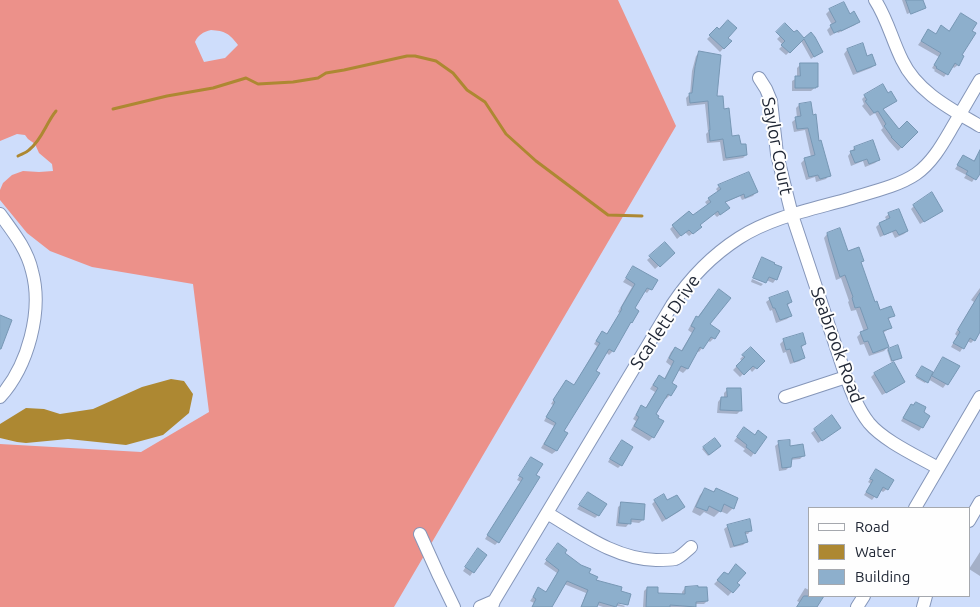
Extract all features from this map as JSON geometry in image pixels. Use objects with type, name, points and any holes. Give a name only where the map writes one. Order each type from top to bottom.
[{"type":"street","points":[[876,0],[903,63],[912,75],[935,99],[980,126]]},
{"type":"street","name":"Saylor Court","points":[[759,78],[766,88],[771,101],[777,154],[792,215]]},
{"type":"street","name":"Scarlett Drive","points":[[480,607],[493,604],[672,305],[693,276],[722,250],[739,238],[761,227],[792,215],[883,189],[915,174],[937,152],[980,80]]},
{"type":"street","points":[[0,214],[27,256],[32,270],[36,302],[33,325],[24,356],[12,382],[0,397]]},
{"type":"street","name":"Seabrook Road","points":[[792,215],[856,403],[870,424],[879,432],[938,468]]},
{"type":"street","points":[[785,397],[846,377]]},
{"type":"street","points":[[916,507],[980,397]]},
{"type":"street","points":[[974,518],[980,502]]},
{"type":"street","points":[[547,513],[599,544],[633,558],[646,560],[676,558],[691,548]]},
{"type":"street","points":[[420,534],[454,607]]},
{"type":"shaded area","points":[[0,0],[618,0],[676,126],[394,607],[0,607],[0,444],[141,452],[209,412],[193,284],[92,267],[50,251],[27,233],[0,200],[0,190],[3,183],[12,175],[23,171],[53,171],[52,164],[39,153],[35,144],[25,135],[17,134],[0,141]],"holes":[[[211,30],[226,33],[238,45],[225,58],[204,62],[195,42],[203,33]]]},
{"type":"water","points":[[171,379],[184,381],[193,394],[189,413],[163,435],[126,445],[68,439],[26,443],[0,438],[0,424],[26,408],[44,409],[60,414],[93,409],[142,387]]},
{"type":"building","points":[[906,0],[923,0],[926,8],[911,14]]},
{"type":"building","points":[[844,2],[850,14],[854,11],[860,22],[834,33],[830,25],[836,22],[829,9]]},
{"type":"building","points":[[961,13],[977,23],[972,31],[976,33],[962,55],[964,56],[959,66],[955,63],[948,75],[934,65],[941,53],[921,41],[928,29],[936,34],[941,25],[949,31]]},
{"type":"building","points":[[728,20],[737,28],[728,38],[732,41],[724,49],[709,35]]},
{"type":"building","points":[[785,23],[794,32],[797,30],[804,38],[811,32],[823,52],[814,57],[804,39],[790,53],[781,45],[785,41],[776,32]]},
{"type":"building","points":[[863,43],[867,56],[872,54],[876,65],[857,72],[847,49]]},
{"type":"building","points":[[699,51],[721,55],[717,96],[723,96],[724,109],[729,108],[732,136],[739,135],[741,144],[746,144],[747,155],[726,158],[723,139],[710,141],[708,101],[690,103],[689,93],[692,93]]},
{"type":"building","points":[[800,63],[818,63],[818,87],[795,88],[795,76],[800,76]]},
{"type":"building","points":[[883,84],[888,93],[891,91],[897,101],[883,109],[899,129],[907,121],[918,132],[902,148],[891,137],[878,111],[874,113],[865,101],[867,100],[864,95]]},
{"type":"building","points":[[811,102],[813,115],[816,114],[819,141],[821,140],[831,176],[820,179],[818,175],[809,177],[804,158],[815,155],[808,128],[797,129],[795,117],[801,116],[799,104]]},
{"type":"building","points":[[873,140],[880,160],[869,164],[867,159],[855,163],[850,151],[855,150],[854,147]]},
{"type":"building","points":[[980,150],[980,174],[976,180],[966,174],[968,171],[957,165],[963,155],[974,161]]},
{"type":"building","points":[[749,172],[758,192],[745,198],[744,194],[725,202],[730,208],[720,215],[718,211],[700,225],[702,227],[693,234],[689,230],[681,236],[672,225],[689,211],[693,215],[711,202],[708,198],[721,189],[718,185]]},
{"type":"building","points":[[932,192],[943,211],[924,222],[913,205]]},
{"type":"building","points":[[899,209],[908,231],[899,235],[896,230],[884,235],[879,223],[890,218],[888,213]]},
{"type":"building","points":[[840,228],[848,251],[859,247],[864,261],[861,262],[875,302],[877,301],[880,310],[891,306],[895,316],[888,318],[892,328],[883,331],[889,347],[873,353],[868,341],[864,342],[860,332],[868,329],[860,307],[855,308],[845,275],[840,277],[829,242],[827,233]]},
{"type":"building","points":[[665,242],[675,253],[660,267],[649,256]]},
{"type":"building","points":[[762,257],[782,267],[777,280],[769,277],[766,283],[753,278]]},
{"type":"building","points":[[633,266],[658,280],[652,290],[647,288],[635,308],[639,311],[632,323],[614,352],[609,349],[596,371],[600,373],[564,431],[568,433],[557,451],[544,444],[556,423],[546,417],[555,402],[553,400],[566,380],[574,385],[600,343],[596,341],[602,331],[607,334],[622,309],[635,284],[626,278]]},
{"type":"building","points":[[719,289],[731,298],[710,324],[720,331],[715,339],[711,337],[703,349],[700,347],[688,369],[681,366],[672,383],[677,386],[676,388],[671,396],[668,394],[656,414],[659,416],[658,418],[664,421],[654,438],[634,426],[639,417],[636,415],[641,405],[646,408],[658,388],[653,385],[659,375],[665,379],[674,361],[669,358],[675,347],[682,351],[695,328],[691,326],[696,316],[698,317]]},
{"type":"building","points":[[788,291],[792,302],[787,304],[792,316],[780,320],[769,298]]},
{"type":"building","points":[[980,293],[980,332],[975,341],[970,338],[964,349],[953,343],[960,332],[958,330]]},
{"type":"building","points":[[0,315],[12,320],[1,349],[0,349]]},
{"type":"building","points":[[803,333],[806,344],[801,346],[805,358],[794,362],[790,349],[786,350],[783,339]]},
{"type":"building","points":[[898,345],[902,358],[892,361],[888,349]]},
{"type":"building","points":[[751,347],[765,361],[757,369],[753,366],[744,375],[736,366],[745,357],[742,355]]},
{"type":"building","points":[[943,357],[960,366],[948,385],[932,376]]},
{"type":"building","points":[[894,362],[905,382],[886,393],[874,373]]},
{"type":"building","points":[[922,366],[933,372],[928,383],[916,376]]},
{"type":"building","points":[[727,388],[741,388],[742,411],[720,410],[721,397],[727,397]]},
{"type":"building","points":[[916,402],[926,407],[924,412],[930,416],[923,428],[903,418],[911,404],[913,405]]},
{"type":"building","points":[[832,415],[841,428],[822,441],[814,429]]},
{"type":"building","points":[[744,427],[755,435],[758,430],[767,437],[755,454],[737,437]]},
{"type":"building","points":[[715,438],[721,446],[709,455],[703,447]]},
{"type":"building","points":[[622,440],[633,447],[622,466],[610,459]]},
{"type":"building","points":[[790,440],[790,446],[803,444],[805,456],[792,458],[791,467],[782,468],[778,441]]},
{"type":"building","points":[[531,457],[543,464],[536,475],[540,477],[499,543],[487,535],[523,478],[519,476]]},
{"type":"building","points":[[876,469],[894,480],[888,490],[883,487],[877,498],[866,492],[873,480],[870,479]]},
{"type":"building","points":[[705,488],[714,492],[716,488],[738,498],[734,509],[724,504],[721,512],[709,506],[707,511],[696,507]]},
{"type":"building","points":[[588,492],[607,504],[599,516],[579,505]]},
{"type":"building","points":[[664,494],[667,500],[677,495],[685,507],[666,519],[654,500]]},
{"type":"building","points":[[621,502],[645,504],[644,520],[631,519],[631,524],[619,523]]},
{"type":"building","points":[[750,519],[752,531],[745,532],[748,542],[734,546],[727,525]]},
{"type":"building","points":[[558,543],[567,550],[565,553],[581,565],[591,569],[589,573],[598,577],[596,580],[622,587],[621,591],[631,594],[628,605],[618,603],[616,607],[599,602],[597,607],[581,607],[588,590],[567,581],[552,607],[532,607],[536,599],[533,597],[538,587],[546,592],[559,570],[546,560]]},
{"type":"building","points":[[478,548],[487,555],[474,573],[465,567]]},
{"type":"building","points":[[736,564],[746,573],[737,583],[740,585],[733,593],[717,580],[724,572],[728,574]]},
{"type":"building","points":[[647,587],[658,587],[658,593],[685,594],[685,587],[707,587],[708,601],[696,602],[696,607],[670,605],[670,607],[646,607]]},
{"type":"building","points":[[804,596],[823,597],[817,607],[797,607]]},
{"type":"waterway","points":[[113,109],[167,96],[213,88],[246,78],[258,84],[293,82],[318,78],[326,73],[407,56],[415,56],[436,61],[453,73],[467,90],[485,102],[506,134],[536,161],[608,215],[642,216]]},
{"type":"waterway","points":[[18,156],[27,152],[33,146],[56,111]]}]
